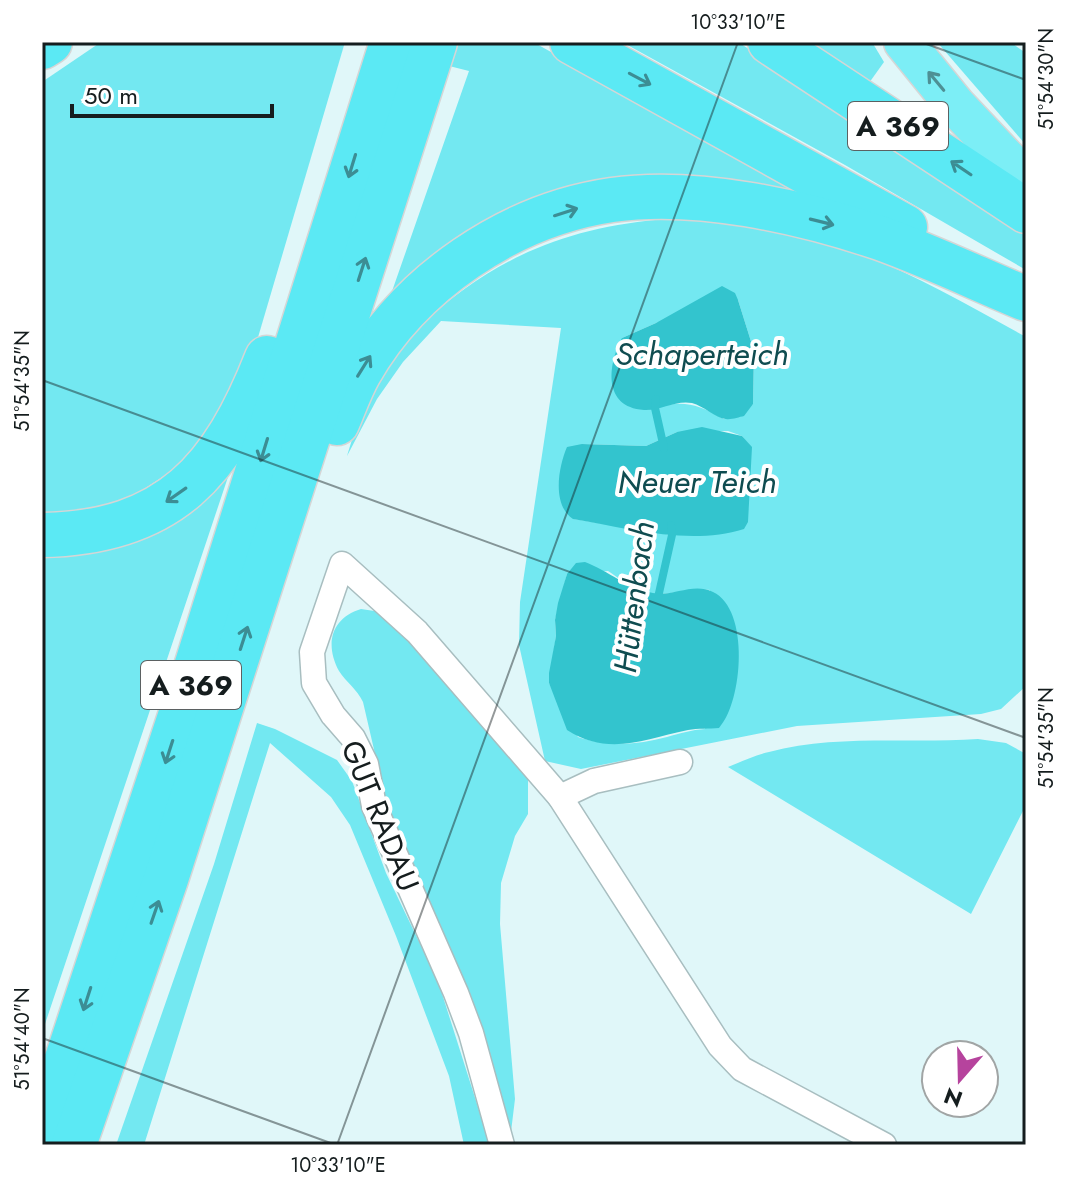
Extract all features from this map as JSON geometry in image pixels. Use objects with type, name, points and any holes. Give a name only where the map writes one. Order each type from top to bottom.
[{"type":"highway","points":[[42,47],[50,42]]},
{"type":"highway","name":"A 369","points":[[74,1145],[166,879],[287,504],[395,98],[392,42]]},
{"type":"highway","name":"A 369","points":[[42,1125],[68,1056],[192,680],[328,242],[395,98],[435,42]]},
{"type":"highway","points":[[572,42],[1026,297]]},
{"type":"highway","name":"A 369","points":[[770,42],[1026,211]]},
{"type":"highway","points":[[904,42],[956,106],[1026,180]]},
{"type":"highway","points":[[287,504],[317,481],[358,375],[406,309],[439,279],[506,235],[577,208],[612,200],[652,198],[732,203],[776,211],[882,239],[1026,297]]},
{"type":"highway","points":[[42,535],[97,531],[124,523],[174,498],[194,482],[231,436],[251,399],[293,277],[328,242]]},
{"type":"street","name":"GUT RADAU","points":[[502,1145],[471,1033],[374,806],[366,764],[353,738],[333,715],[314,683],[312,652],[342,564],[417,632],[560,797],[720,1046],[742,1069],[884,1145]]},
{"type":"street","points":[[560,797],[594,781],[680,762]]},
{"type":"shaded area","points":[[101,42],[345,42],[249,368],[190,459],[115,508],[42,519],[42,82]]},
{"type":"shaded area","points":[[354,42],[533,42],[840,212],[650,185],[390,297],[469,71]]},
{"type":"shaded area","points":[[622,42],[738,42],[1026,231],[1026,270],[845,165]]},
{"type":"shaded area","points":[[808,42],[872,42],[884,62],[869,83]]},
{"type":"shaded area","points":[[937,42],[1010,42],[1026,53],[1026,145]]},
{"type":"shaded area","points":[[668,219],[710,222],[811,237],[906,273],[1026,337],[1026,686],[1001,709],[981,714],[797,726],[581,769],[545,761],[519,645],[520,602],[561,328],[441,321],[403,362],[377,399],[347,456],[364,403],[383,364],[397,347],[449,301],[505,263],[535,249],[598,229]],"holes":[[[738,300],[754,351],[753,404],[724,419],[686,404],[646,410],[622,338],[656,323]],[[728,431],[742,436],[751,447],[672,535],[574,519],[582,444],[646,446],[677,432]],[[608,571],[632,587],[653,594],[710,590],[705,729],[634,743],[612,744],[578,737],[549,683],[556,636],[555,620],[567,574]]]},
{"type":"shaded area","points":[[229,474],[42,1033],[42,552],[65,555],[159,533]]},
{"type":"shaded area","points":[[361,609],[381,612],[403,630],[528,778],[528,814],[515,836],[501,883],[500,924],[515,1099],[510,1140],[388,810],[363,702],[334,661],[332,641],[337,625]]},
{"type":"shaded area","points":[[257,723],[337,760],[352,781],[386,873],[438,981],[490,1145],[464,1145],[449,1076],[350,825],[331,797],[270,743],[144,1145],[116,1145],[214,864]]},
{"type":"shaded area","points":[[978,739],[1006,743],[1026,754],[1026,805],[971,914],[728,767],[764,753],[820,743]]},
{"type":"water","name":"Schaperteich","points":[[722,286],[735,293],[754,351],[753,404],[744,416],[722,418],[692,403],[644,410],[621,401],[612,383],[612,371],[622,338]]},
{"type":"water","name":"Neuer Teich","points":[[702,427],[742,436],[752,447],[748,522],[744,529],[723,534],[680,536],[573,519],[566,513],[559,486],[567,447],[582,444],[646,446],[677,432]]},
{"type":"water","points":[[585,562],[644,591],[660,594],[706,589],[725,602],[733,617],[739,657],[733,698],[719,728],[692,729],[627,744],[598,743],[567,730],[549,683],[549,673],[558,603],[567,574],[576,563]]},
{"type":"waterway","name":"Hüttenbach","points":[[656,399],[655,408],[664,448]]},
{"type":"waterway","name":"Hüttenbach","points":[[657,602],[672,535],[671,525]]}]
